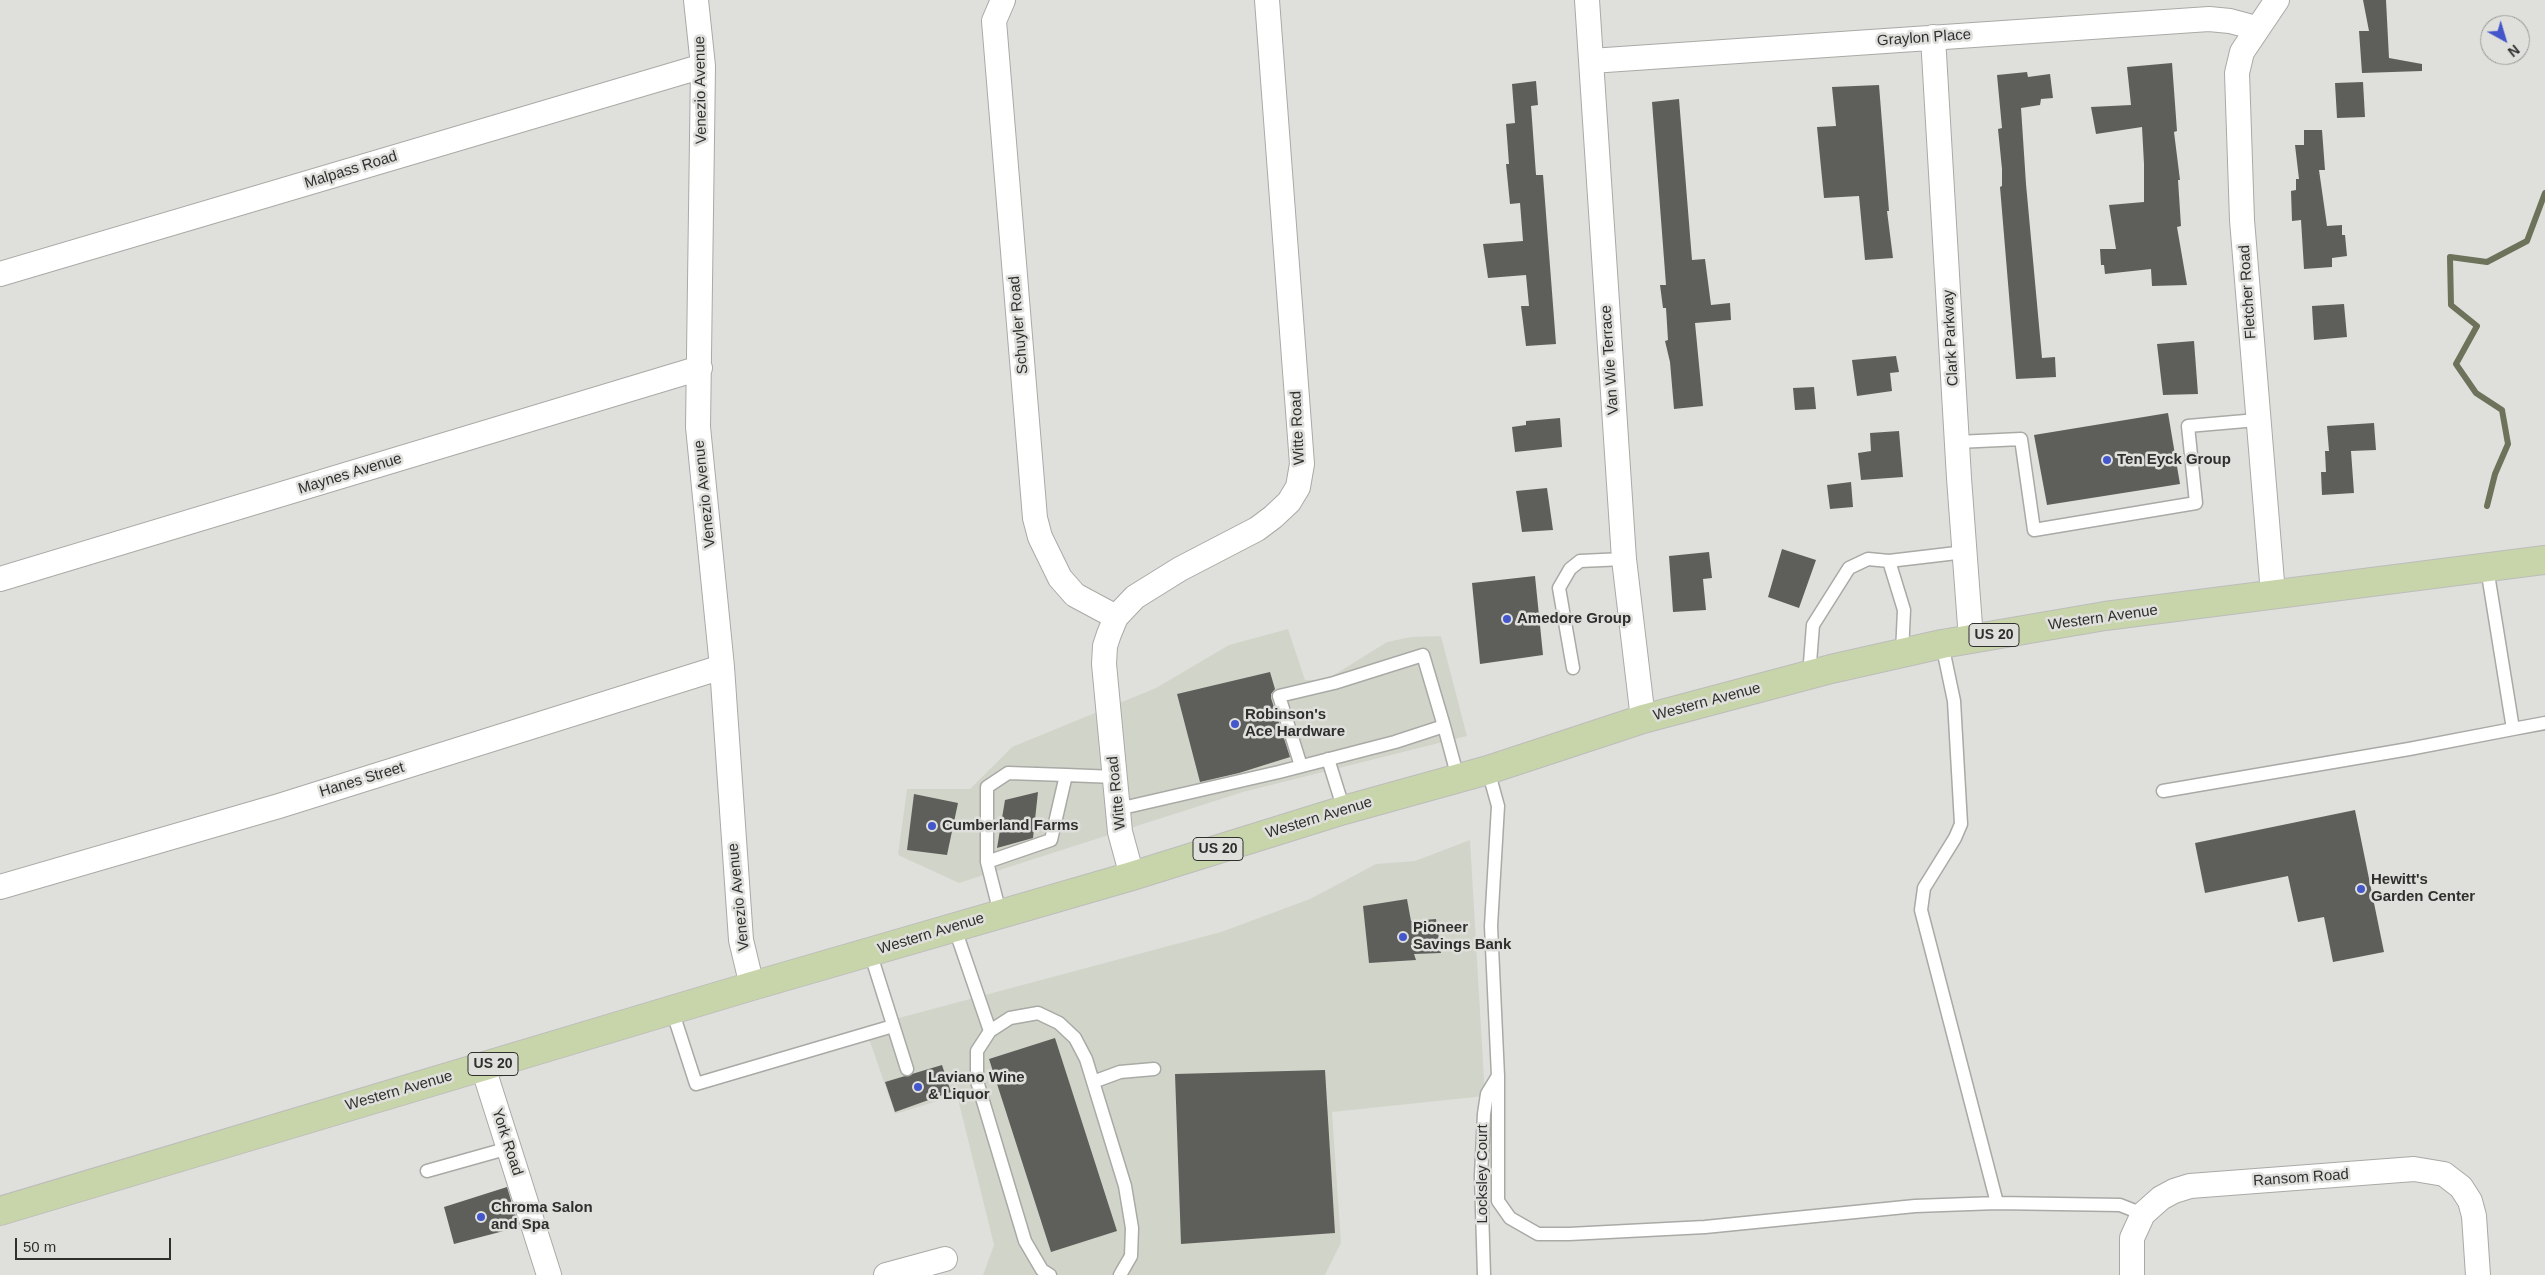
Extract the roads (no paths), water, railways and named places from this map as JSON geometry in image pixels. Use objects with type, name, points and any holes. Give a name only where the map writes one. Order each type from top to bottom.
[{"type":"main road","name":"Western Avenue","points":[[0,1210],[954,926],[1132,876],[1344,810],[1488,770],[1643,719],[1809,675],[1942,644],[2105,616],[2545,560]]},
{"type":"street","name":"Venezio Avenue","points":[[696,0],[703,66],[698,427],[722,667],[741,940],[752,986]]},
{"type":"street","name":"Schuyler Road","points":[[1004,0],[994,21],[1034,518],[1040,537],[1060,578],[1075,595],[1116,616]]},
{"type":"street","name":"Witte Road","points":[[1132,876],[1120,832],[1104,664],[1105,646],[1116,616],[1135,597],[1148,588],[1257,529],[1288,502],[1298,488],[1302,464],[1267,0]]},
{"type":"street","name":"Van Wie Terrace","points":[[1587,0],[1624,559],[1643,719]]},
{"type":"street","name":"Fletcher Road","points":[[2273,594],[2257,420],[2242,220],[2238,73],[2242,52],[2256,28],[2277,0]]},
{"type":"street","name":"Graylon Place","points":[[1592,61],[2209,19],[2230,20],[2256,28]]},
{"type":"street","name":"Clark Parkway","points":[[1934,37],[1957,442],[1971,639]]},
{"type":"street","name":"Malpass Road","points":[[0,274],[703,66]]},
{"type":"street","name":"Maynes Avenue","points":[[0,579],[700,368]]},
{"type":"street","name":"Hanes Street","points":[[0,887],[279,806],[722,667]]},
{"type":"street","name":"York Road","points":[[483,1067],[549,1275]]},
{"type":"street","name":"Ransom Road","points":[[2144,1214],[2161,1198],[2190,1186],[2414,1169],[2444,1174],[2461,1188],[2470,1201],[2474,1216],[2478,1275]]},
{"type":"street","points":[[2132,1275],[2132,1238],[2144,1214]]},
{"type":"street","points":[[886,1275],[945,1258]]},
{"type":"lane","points":[[1957,442],[2021,439],[2034,530],[2196,504],[2188,426],[2257,420]]},
{"type":"lane","points":[[1809,675],[1813,625],[1849,568],[1868,559],[1888,561],[1965,552]]},
{"type":"lane","points":[[1573,668],[1559,588],[1570,569],[1580,561],[1624,559]]},
{"type":"lane","points":[[1888,561],[1904,610],[1902,653]]},
{"type":"lane","points":[[2487,568],[2513,729]]},
{"type":"lane","points":[[1942,644],[1954,701],[1961,824],[1955,838],[1924,888],[1921,910],[1997,1203]]},
{"type":"lane","points":[[1301,766],[1279,696],[1334,682],[1423,655],[1458,778]]},
{"type":"lane","points":[[2163,791],[2409,749],[2545,723]]},
{"type":"lane","points":[[1118,809],[1301,766],[1444,726]]},
{"type":"lane","points":[[1328,759],[1344,810]]},
{"type":"lane","points":[[1488,770],[1498,806],[1491,926],[1498,1076],[1498,1201],[1510,1218],[1538,1234],[1704,1226],[1915,1206],[1997,1203],[2120,1205],[2144,1214]]},
{"type":"lane","points":[[1000,913],[987,862],[987,787],[1008,773],[1115,776]]},
{"type":"lane","points":[[987,862],[1051,840],[1066,775]]},
{"type":"lane","points":[[954,926],[990,1031]]},
{"type":"lane","points":[[870,952],[907,1069]]},
{"type":"lane","points":[[672,1010],[696,1084],[893,1026]]},
{"type":"lane","points":[[1050,1275],[1042,1270],[1025,1240],[977,1081],[977,1051],[990,1031],[1010,1018],[1038,1013],[1059,1023],[1075,1038],[1086,1059],[1124,1186],[1132,1228],[1131,1256],[1120,1275]]},
{"type":"lane","points":[[1093,1082],[1120,1072],[1154,1068]]},
{"type":"lane","name":"Locksley Court","points":[[1484,1275],[1481,1176],[1484,1114],[1487,1094],[1498,1076]]},
{"type":"lane","points":[[427,1171],[509,1148]]},
{"type":"waterway","points":[[2487,506],[2495,474],[2508,444],[2502,410],[2476,393],[2456,364],[2477,326],[2451,305],[2450,257],[2487,262],[2527,241],[2545,193]]},
{"type":"place","name":"Ten Eyck Group","points":[[2107,460]]},
{"type":"place","name":"Amedore Group","points":[[1507,619]]},
{"type":"place","name":"Robinson's Ace Hardware","points":[[1235,724]]},
{"type":"place","name":"Cumberland Farms","points":[[932,826]]},
{"type":"place","name":"Hewitt's Garden Center","points":[[2361,889]]},
{"type":"place","name":"Pioneer Savings Bank","points":[[1403,937]]},
{"type":"place","name":"Laviano Wine & Liquor","points":[[918,1087]]},
{"type":"place","name":"Chroma Salon and Spa","points":[[481,1217]]}]
